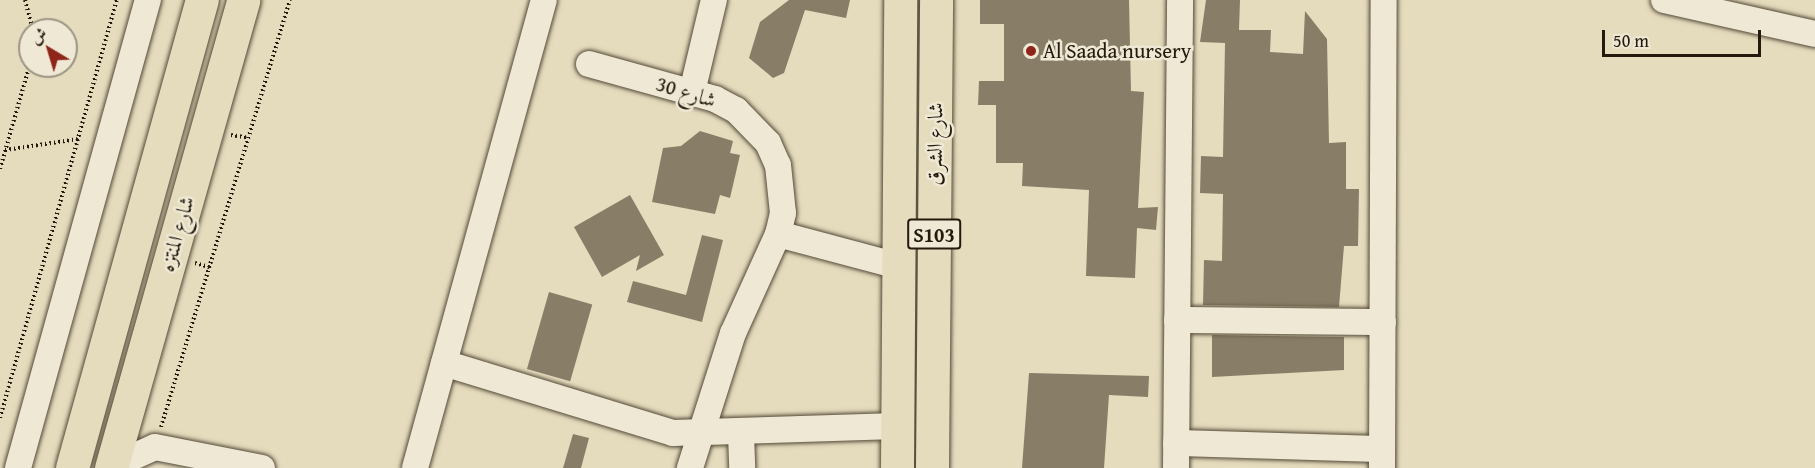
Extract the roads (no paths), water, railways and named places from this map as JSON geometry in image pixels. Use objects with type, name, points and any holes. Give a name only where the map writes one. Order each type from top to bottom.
[{"type":"main road","name":"شارع المنتزه","points":[[72,468],[202,0]]},
{"type":"main road","name":"شارع المنتزه","points":[[111,467],[243,0]]},
{"type":"main road","name":"شارع الشرق","points":[[897,468],[900,0]]},
{"type":"main road","name":"شارع الشرق","points":[[932,468],[936,0]]},
{"type":"main road","points":[[898,273],[907,375],[918,385],[932,384]]},
{"type":"street","points":[[18,468],[148,0]]},
{"type":"street","points":[[415,468],[544,0]]},
{"type":"street","points":[[692,92],[714,0]]},
{"type":"street","points":[[1176,468],[1180,0]]},
{"type":"street","points":[[1664,0],[1815,34]]},
{"type":"street","points":[[1176,443],[1382,458],[1386,4]]},
{"type":"street","name":"شارع 30","points":[[589,64],[692,92],[736,110],[768,143],[782,195],[778,234],[733,333],[690,468]]},
{"type":"street","points":[[778,234],[898,273]]},
{"type":"street","points":[[1177,320],[1383,322]]},
{"type":"street","points":[[444,363],[651,429],[700,436],[897,426]]},
{"type":"street","points":[[741,433],[742,468]]},
{"type":"street","points":[[111,467],[155,447],[262,468]]},
{"type":"place","name":"Al Saada nursery","points":[[1031,51]]}]
